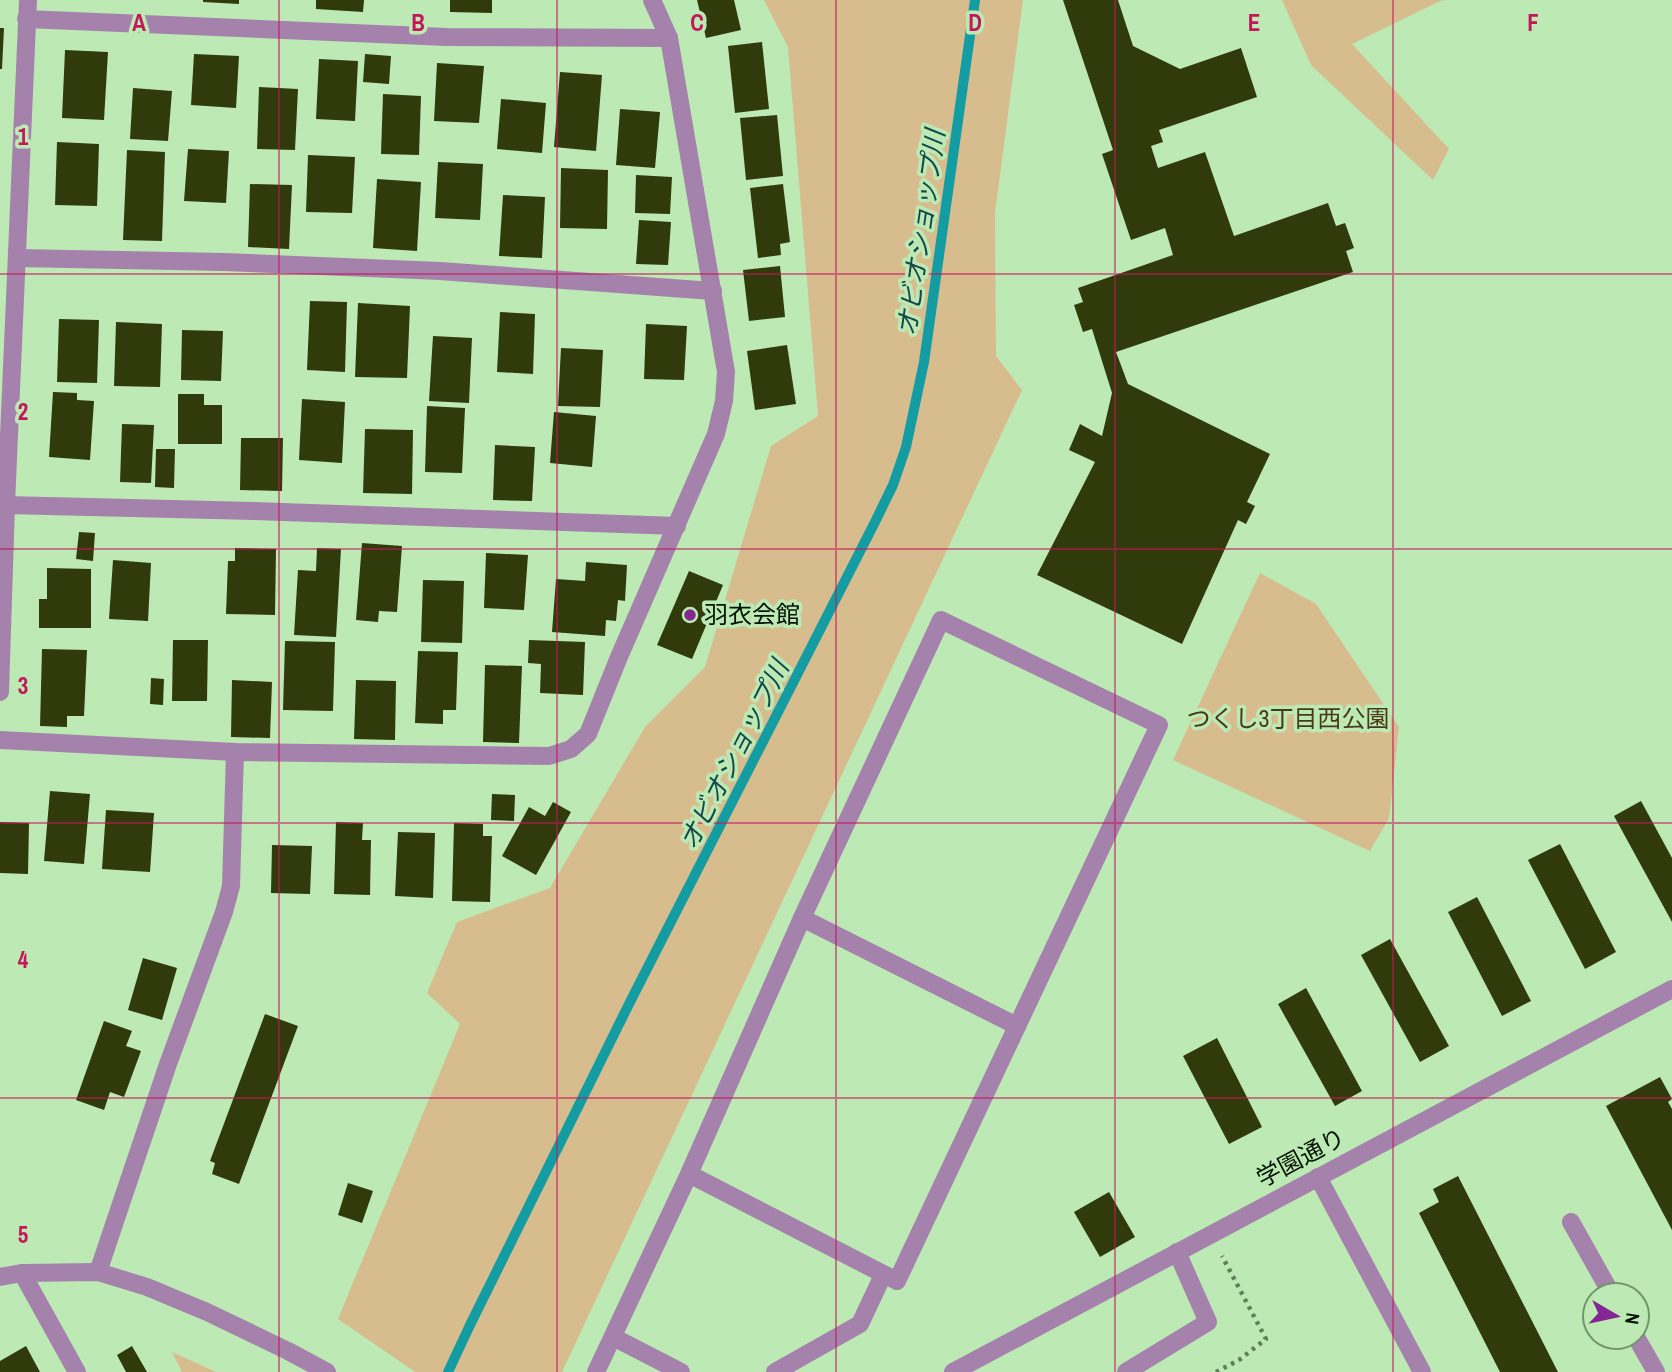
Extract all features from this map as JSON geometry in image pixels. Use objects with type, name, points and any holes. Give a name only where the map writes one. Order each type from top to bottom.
[{"type":"street","points":[[0,692],[28,0]]},
{"type":"street","points":[[0,740],[235,752],[549,756],[571,749],[588,734],[716,434],[724,401],[726,372],[669,38],[652,0]]},
{"type":"street","points":[[26,19],[447,37],[669,38]]},
{"type":"street","points":[[17,258],[224,262],[440,271],[713,291]]},
{"type":"street","points":[[6,505],[677,526]]},
{"type":"street","points":[[596,1372],[941,620],[1159,725],[897,1281],[689,1174]]},
{"type":"street","points":[[98,1272],[231,886],[235,752]]},
{"type":"street","points":[[802,918],[1017,1026]]},
{"type":"street","name":"学園通り","points":[[953,1372],[1672,989]]},
{"type":"street","points":[[1318,1177],[1422,1372]]},
{"type":"street","points":[[1571,1222],[1604,1281]]},
{"type":"street","points":[[1126,1372],[1208,1322],[1177,1252]]},
{"type":"street","points":[[0,1277],[22,1273],[98,1272],[148,1287],[207,1312],[327,1372]]},
{"type":"street","points":[[22,1273],[78,1372]]},
{"type":"street","points":[[775,1372],[860,1324],[883,1275]]},
{"type":"street","points":[[613,1337],[681,1372]]},
{"type":"street","points":[[1644,1351],[1656,1372]]},
{"type":"path","points":[[1211,1234],[1266,1339],[1239,1360],[1216,1372]]},
{"type":"green space","points":[[764,0],[1023,0],[995,213],[996,356],[1022,390],[562,1372],[415,1372],[338,1319],[460,1024],[427,993],[457,922],[550,888],[645,727],[705,667],[771,446],[818,416],[788,47]]},
{"type":"green space","points":[[1282,0],[1446,0],[1352,44],[1449,149],[1433,180],[1311,65]]},
{"type":"green space","name":"つくし3丁目西公園","points":[[1260,573],[1316,604],[1399,727],[1389,818],[1370,851],[1173,760]]},
{"type":"green space","points":[[172,1352],[216,1372],[182,1372]]},
{"type":"building","points":[[239,0],[239,4],[203,2]]},
{"type":"building","points":[[316,0],[364,0],[363,12],[316,9]]},
{"type":"building","points":[[450,0],[492,0],[492,13],[450,12]]},
{"type":"building","points":[[697,0],[734,0],[741,30],[706,38]]},
{"type":"building","points":[[1063,0],[1118,0],[1133,46],[1180,69],[1241,48],[1257,97],[1159,130],[1163,142],[1151,146],[1158,168],[1205,152],[1234,236],[1328,203],[1336,226],[1345,223],[1354,248],[1346,251],[1353,272],[1116,352],[1128,384],[1270,454],[1247,502],[1255,506],[1246,524],[1238,520],[1182,644],[1037,575],[1095,462],[1069,450],[1080,424],[1102,436],[1112,393],[1092,329],[1083,332],[1074,305],[1083,302],[1078,288],[1173,255],[1165,228],[1131,240],[1102,154],[1113,150]]},
{"type":"building","points":[[0,28],[4,28],[2,69],[0,69]]},
{"type":"building","points":[[762,42],[769,109],[735,113],[728,46]]},
{"type":"building","points":[[65,50],[108,52],[104,120],[62,118]]},
{"type":"building","points":[[194,54],[239,56],[236,108],[191,105]]},
{"type":"building","points":[[365,54],[391,56],[389,84],[363,82]]},
{"type":"building","points":[[319,59],[358,61],[355,121],[316,119]]},
{"type":"building","points":[[437,63],[484,66],[479,123],[434,121]]},
{"type":"building","points":[[560,72],[602,75],[596,151],[554,147]]},
{"type":"building","points":[[259,87],[298,89],[295,150],[257,149]]},
{"type":"building","points":[[133,88],[172,91],[168,141],[130,139]]},
{"type":"building","points":[[383,94],[421,96],[419,155],[381,154]]},
{"type":"building","points":[[501,99],[546,103],[542,153],[497,149]]},
{"type":"building","points":[[620,109],[660,112],[655,168],[616,165]]},
{"type":"building","points":[[777,115],[783,176],[746,180],[740,118]]},
{"type":"building","points":[[57,142],[99,144],[97,206],[55,205]]},
{"type":"building","points":[[188,149],[229,151],[226,203],[184,201]]},
{"type":"building","points":[[127,150],[165,152],[162,241],[123,240]]},
{"type":"building","points":[[308,155],[355,157],[352,213],[306,212]]},
{"type":"building","points":[[438,162],[483,164],[480,220],[435,218]]},
{"type":"building","points":[[561,168],[608,170],[607,229],[560,228]]},
{"type":"building","points":[[636,175],[672,177],[670,214],[635,213]]},
{"type":"building","points":[[377,179],[421,182],[417,251],[373,248]]},
{"type":"building","points":[[250,184],[292,185],[289,249],[248,247]]},
{"type":"building","points":[[783,184],[790,242],[780,244],[781,255],[758,258],[750,188]]},
{"type":"building","points":[[503,195],[545,197],[542,258],[499,256]]},
{"type":"building","points":[[639,220],[671,222],[668,265],[636,264]]},
{"type":"building","points":[[780,266],[785,317],[749,321],[743,270]]},
{"type":"building","points":[[310,301],[347,302],[345,372],[307,370]]},
{"type":"building","points":[[358,303],[410,306],[407,378],[355,377]]},
{"type":"building","points":[[500,312],[535,314],[533,374],[497,372]]},
{"type":"building","points":[[59,319],[99,320],[97,383],[57,382]]},
{"type":"building","points":[[116,322],[162,324],[160,387],[114,386]]},
{"type":"building","points":[[646,324],[687,326],[684,380],[644,379]]},
{"type":"building","points":[[182,330],[223,331],[221,381],[181,380]]},
{"type":"building","points":[[433,336],[472,338],[469,403],[429,401]]},
{"type":"building","points":[[787,345],[796,404],[755,410],[747,351]]},
{"type":"building","points":[[561,348],[603,350],[600,407],[558,406]]},
{"type":"building","points":[[53,392],[77,393],[77,400],[94,401],[90,460],[49,457]]},
{"type":"building","points":[[178,394],[204,394],[204,405],[222,405],[222,444],[178,444]]},
{"type":"building","points":[[302,399],[345,402],[342,463],[299,460]]},
{"type":"building","points":[[427,406],[465,408],[462,473],[425,472]]},
{"type":"building","points":[[554,412],[596,416],[592,467],[550,463]]},
{"type":"building","points":[[122,424],[154,425],[151,483],[120,482]]},
{"type":"building","points":[[365,429],[413,430],[412,494],[363,493]]},
{"type":"building","points":[[241,438],[283,438],[282,491],[240,490]]},
{"type":"building","points":[[495,445],[535,447],[532,501],[493,500]]},
{"type":"building","points":[[156,449],[175,449],[174,488],[155,487]]},
{"type":"building","points":[[79,532],[95,533],[93,561],[76,559]]},
{"type":"building","points":[[362,543],[402,546],[397,612],[379,611],[378,622],[356,620]]},
{"type":"building","points":[[235,548],[276,549],[275,615],[226,614],[228,561],[235,561]]},
{"type":"building","points":[[317,548],[341,549],[336,637],[294,635],[298,570],[316,571]]},
{"type":"building","points":[[486,553],[528,555],[524,610],[484,608]]},
{"type":"building","points":[[113,560],[151,563],[148,621],[109,619]]},
{"type":"building","points":[[586,562],[627,565],[625,601],[618,600],[616,621],[606,620],[605,636],[552,632],[556,579],[585,581]]},
{"type":"building","points":[[47,568],[91,569],[91,628],[39,628],[39,599],[47,599]]},
{"type":"building","name":"羽衣会館","points":[[689,571],[723,585],[692,659],[657,645]]},
{"type":"building","points":[[423,580],[464,581],[462,643],[421,642]]},
{"type":"building","points":[[173,640],[208,640],[207,701],[172,701]]},
{"type":"building","points":[[529,640],[585,642],[583,695],[540,693],[541,664],[528,663]]},
{"type":"building","points":[[285,641],[335,642],[333,711],[283,710]]},
{"type":"building","points":[[42,649],[87,650],[84,716],[67,716],[67,727],[40,726]]},
{"type":"building","points":[[418,651],[458,652],[456,710],[443,710],[443,724],[415,723]]},
{"type":"building","points":[[485,665],[522,666],[519,743],[483,742]]},
{"type":"building","points":[[151,678],[164,679],[163,705],[150,704]]},
{"type":"building","points":[[232,680],[272,682],[270,738],[231,737]]},
{"type":"building","points":[[356,680],[396,681],[395,740],[354,739]]},
{"type":"building","points":[[50,791],[90,794],[84,864],[44,861]]},
{"type":"building","points":[[492,794],[515,795],[514,821],[491,820]]},
{"type":"building","points":[[1641,801],[1672,858],[1672,922],[1614,816]]},
{"type":"building","points":[[553,802],[571,812],[536,875],[502,856],[529,807],[545,816]]},
{"type":"building","points":[[106,810],[154,813],[150,872],[102,869]]},
{"type":"building","points":[[0,822],[29,823],[28,874],[0,873]]},
{"type":"building","points":[[336,822],[363,823],[362,840],[371,840],[370,895],[334,894]]},
{"type":"building","points":[[454,823],[483,824],[483,836],[492,836],[490,902],[452,901]]},
{"type":"building","points":[[398,832],[435,833],[433,898],[395,896]]},
{"type":"building","points":[[1560,844],[1616,952],[1585,969],[1528,860]]},
{"type":"building","points":[[272,845],[312,846],[310,894],[271,893]]},
{"type":"building","points":[[1477,897],[1531,1001],[1502,1016],[1448,912]]},
{"type":"building","points":[[1390,939],[1449,1046],[1420,1062],[1361,955]]},
{"type":"building","points":[[143,958],[177,968],[162,1020],[128,1010]]},
{"type":"building","points":[[1306,988],[1362,1091],[1335,1106],[1278,1004]]},
{"type":"building","points":[[265,1014],[298,1026],[239,1184],[212,1174],[215,1163],[210,1161]]},
{"type":"building","points":[[104,1021],[132,1031],[126,1046],[141,1051],[124,1097],[110,1092],[104,1110],[76,1100]]},
{"type":"building","points":[[1217,1038],[1262,1127],[1229,1144],[1183,1056]]},
{"type":"building","points":[[1660,1077],[1672,1099],[1668,1102],[1672,1109],[1672,1230],[1606,1106]]},
{"type":"building","points":[[1458,1176],[1558,1372],[1500,1372],[1419,1213],[1439,1202],[1433,1189]]},
{"type":"building","points":[[348,1183],[373,1191],[362,1223],[338,1215]]},
{"type":"building","points":[[1109,1192],[1135,1237],[1100,1257],[1074,1212]]},
{"type":"building","points":[[26,1346],[40,1372],[0,1372],[0,1361]]},
{"type":"building","points":[[132,1346],[147,1372],[126,1372],[117,1355]]},
{"type":"waterway","name":"オビオショップ川","points":[[448,1372],[630,1002],[893,485],[906,447],[924,362],[975,0]]},
{"type":"place","name":"羽衣会館","points":[[690,615]]}]
